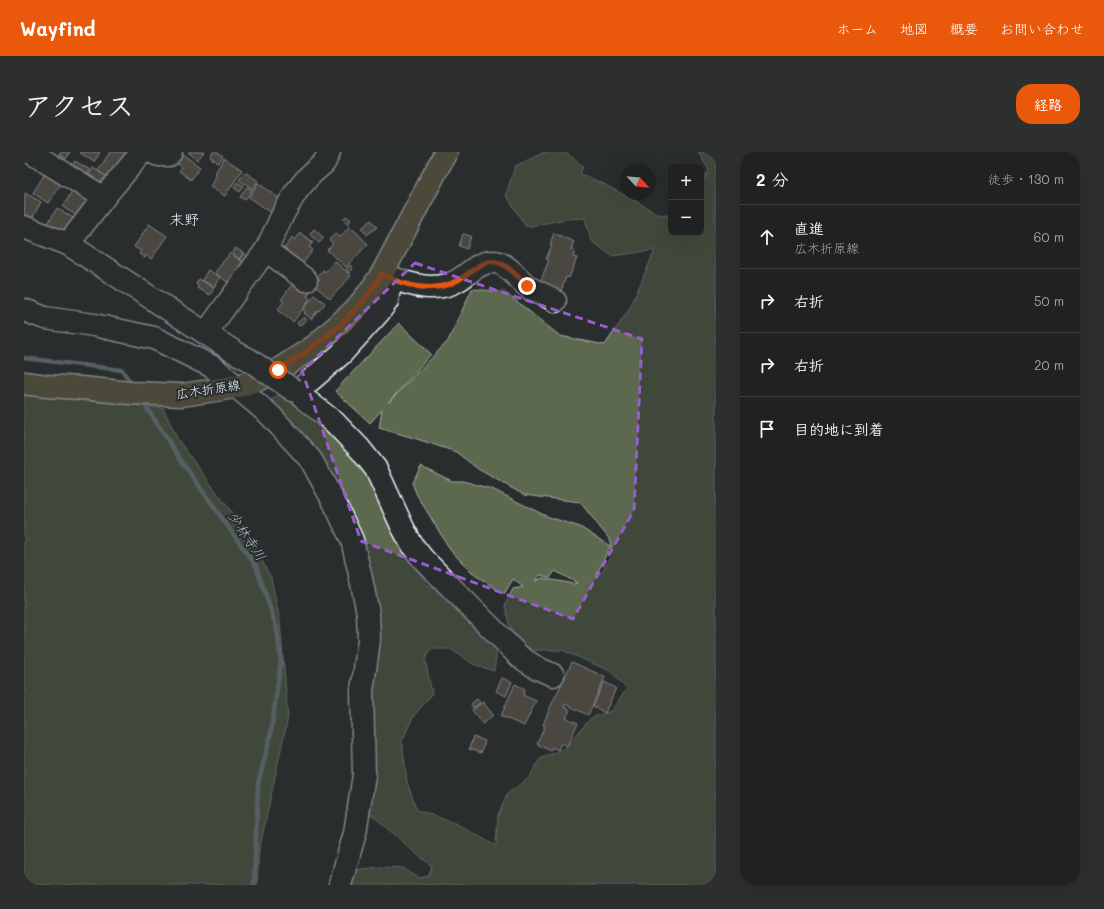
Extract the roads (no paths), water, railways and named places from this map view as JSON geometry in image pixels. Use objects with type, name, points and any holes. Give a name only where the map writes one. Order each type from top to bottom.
[{"type":"main road","name":"広木折原線","points":[[24,383],[131,393],[182,395],[235,387],[257,380],[278,370],[316,346],[355,310],[384,275],[446,152]]},
{"type":"street","points":[[30,152],[104,198]]},
{"type":"street","points":[[68,244],[142,152]]},
{"type":"street","points":[[151,152],[159,155],[169,155],[171,152]]},
{"type":"street","points":[[206,333],[266,250],[284,212],[296,192],[309,176],[324,163],[329,152]]},
{"type":"street","points":[[24,227],[68,244],[295,390],[334,422],[360,449],[376,469],[402,526],[412,545],[423,559],[520,657],[537,668],[553,675]]},
{"type":"street","points":[[266,250],[306,280]]},
{"type":"street","points":[[384,275],[424,288],[442,287],[458,280],[481,264],[496,262],[506,267],[527,286],[538,293],[549,296],[555,301]]},
{"type":"street","points":[[295,390],[341,354],[379,312],[386,302],[388,289],[384,275]]},
{"type":"street","points":[[24,310],[45,318],[94,325],[154,338],[213,367],[270,415],[311,460],[334,502],[352,540],[368,613],[369,640],[362,691],[364,775],[355,833],[340,885]]},
{"type":"waterway","name":"少林寺川","points":[[24,358],[122,370],[133,386]]},
{"type":"waterway","name":"少林寺川","points":[[142,400],[182,462],[256,566],[277,629],[281,661],[270,738],[258,784],[254,885]]},
{"type":"district","name":"末野","points":[[184,220]]}]
